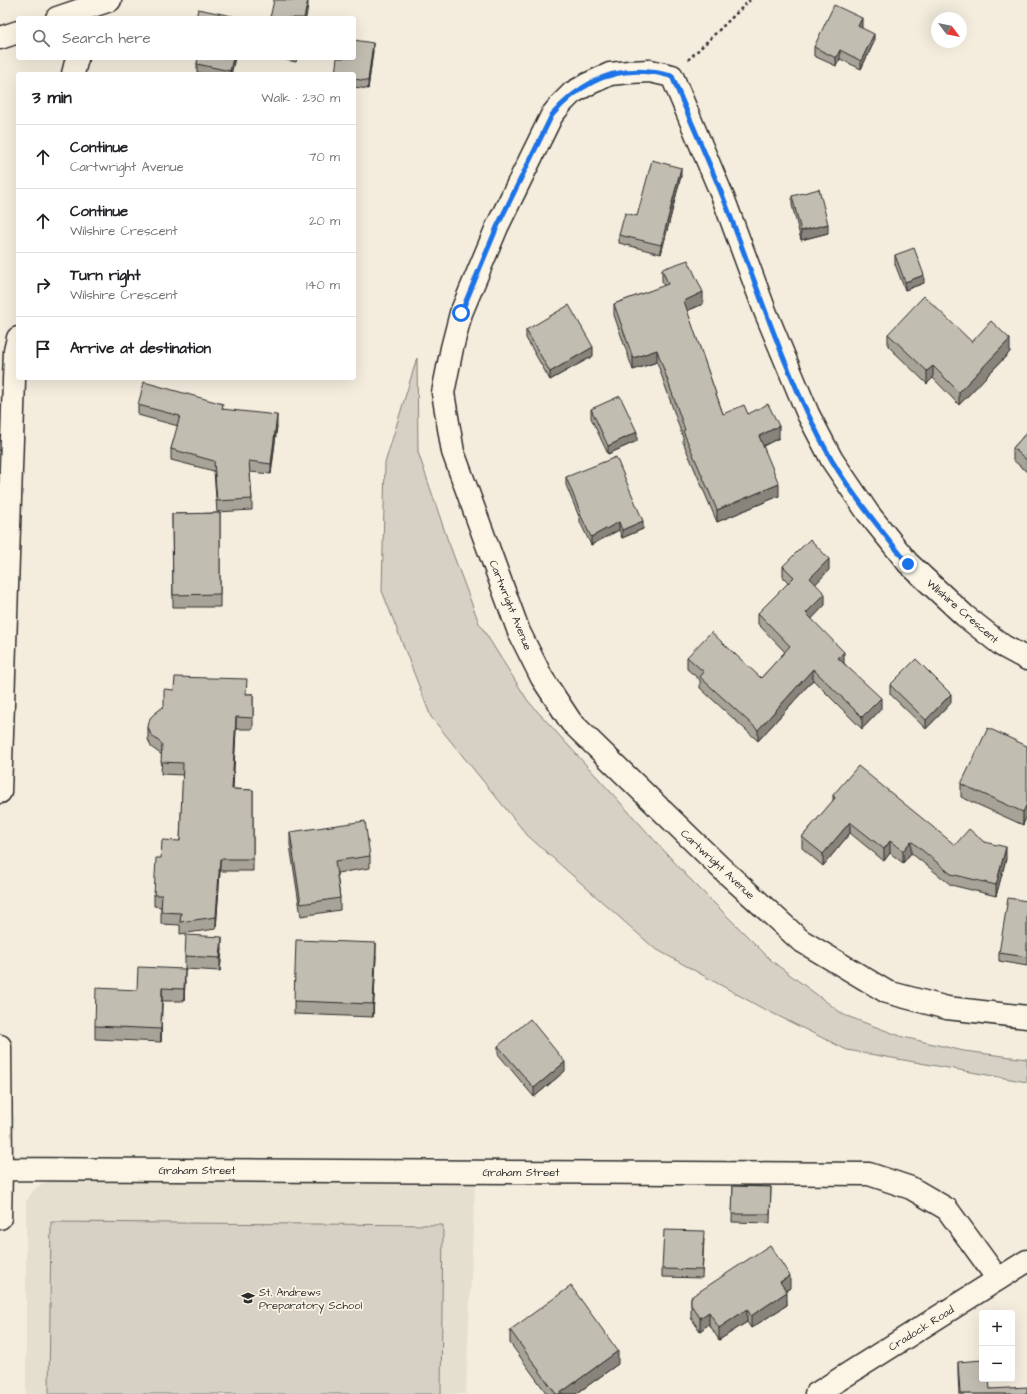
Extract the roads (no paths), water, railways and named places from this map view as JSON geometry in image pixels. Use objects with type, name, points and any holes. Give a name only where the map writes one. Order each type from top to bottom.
[{"type":"street","points":[[63,16],[110,0]]},
{"type":"street","points":[[0,38],[16,33]]},
{"type":"street","points":[[74,72],[76,60]]},
{"type":"street","name":"Cartwright Avenue","points":[[672,76],[650,72],[610,74],[572,93],[552,115],[497,227],[461,313],[443,393],[452,452],[519,632],[542,678],[571,722],[720,867],[800,940],[887,992],[947,1008],[1027,1017]]},
{"type":"street","name":"Wilshire Crescent","points":[[672,76],[724,200],[765,311],[808,414],[832,460],[868,513],[908,564],[965,616],[1003,646],[1027,658]]},
{"type":"street","points":[[0,792],[11,346]]},
{"type":"street","points":[[0,1046],[0,1218]]},
{"type":"street","name":"Graham Street","points":[[1,1169],[869,1174],[911,1188],[947,1208],[998,1279]]},
{"type":"street","name":"Cradock Road","points":[[816,1394],[1027,1261]]},
{"type":"place","name":"St. Andrews Preparatory School","points":[[248,1298]]}]
